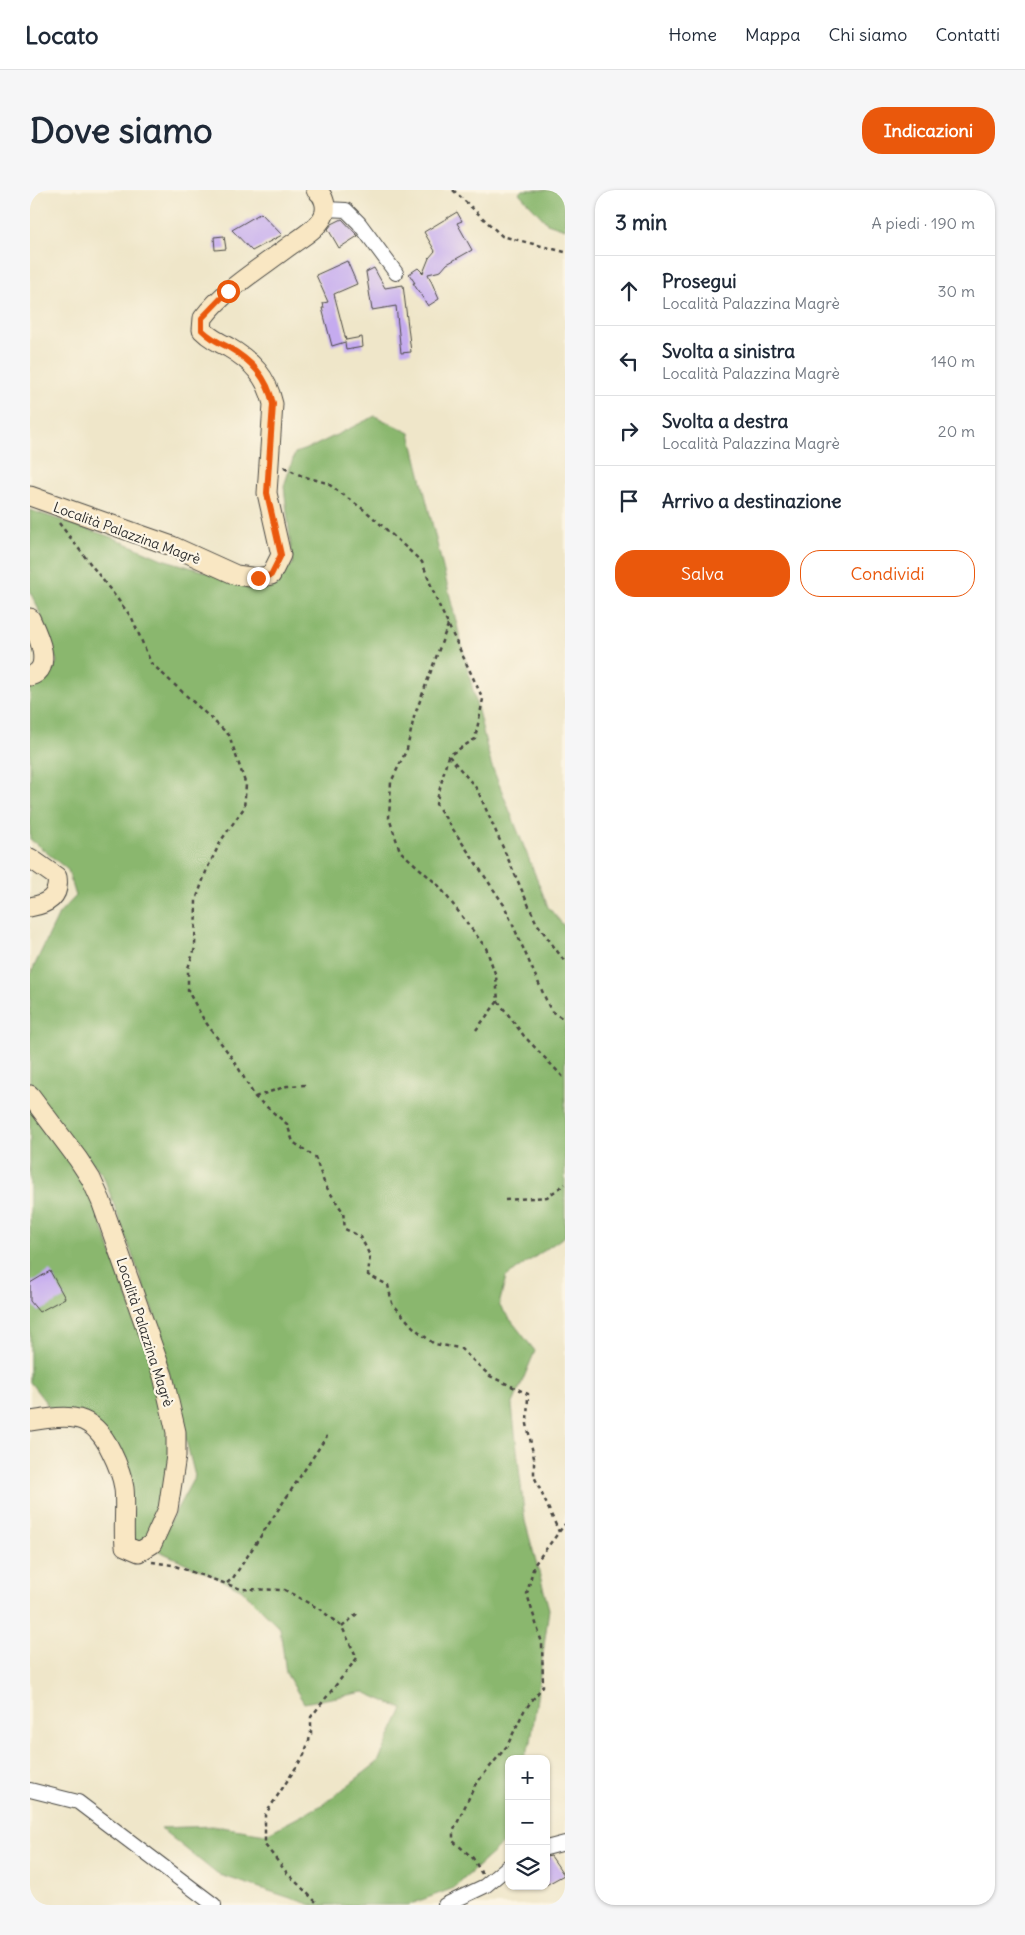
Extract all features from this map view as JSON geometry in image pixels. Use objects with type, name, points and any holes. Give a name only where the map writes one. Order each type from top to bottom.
[{"type":"main road","points":[[316,190],[324,201],[326,209]]},
{"type":"main road","name":"Località Palazzina Magrè","points":[[30,496],[172,546],[236,575],[258,578],[271,575],[281,555],[267,493],[273,404],[270,389],[261,373],[250,362],[209,337],[202,330],[202,318],[228,291],[306,234],[323,218],[326,209]]},
{"type":"main road","points":[[30,618],[37,634],[43,658],[40,667],[30,676]]},
{"type":"main road","points":[[30,858],[57,877],[58,886],[55,894],[46,904],[30,908]]},
{"type":"main road","name":"Località Palazzina Magrè","points":[[30,1095],[91,1179],[145,1324],[167,1391],[176,1432],[173,1480],[168,1509],[152,1544],[139,1552]]},
{"type":"main road","points":[[30,1421],[72,1418],[95,1425],[106,1440],[120,1469],[124,1489],[125,1546],[139,1552]]},
{"type":"street","points":[[326,209],[346,210],[359,223],[396,273]]},
{"type":"street","points":[[30,1790],[78,1802],[214,1905]]},
{"type":"street","points":[[550,1847],[565,1843]]},
{"type":"street","points":[[445,1905],[487,1884],[505,1869]]},
{"type":"path","points":[[453,190],[502,236],[565,252]]},
{"type":"path","points":[[268,463],[327,483],[367,512],[422,562],[448,625],[483,699],[474,739],[448,756],[436,804],[504,905],[550,1011],[565,1020]]},
{"type":"path","points":[[57,521],[76,542],[132,618],[151,663],[229,735],[246,785],[244,808],[222,839],[207,869],[196,900],[195,948],[188,968],[188,991],[204,1020],[235,1062],[255,1097],[287,1124],[293,1142],[315,1157],[325,1185],[343,1212],[345,1229],[361,1236],[370,1256],[368,1275],[388,1286],[392,1303],[413,1327],[434,1344],[460,1348],[490,1376],[528,1394],[526,1424],[534,1458],[534,1476],[559,1532]]},
{"type":"path","points":[[448,625],[414,717],[407,749],[391,782],[389,818],[400,851],[439,886],[486,948],[496,976],[498,1001],[524,1036],[565,1079]]},
{"type":"path","points":[[448,756],[477,789],[536,922],[565,962]]},
{"type":"path","points":[[476,1030],[498,1001]]},
{"type":"path","points":[[255,1097],[288,1086],[307,1085]]},
{"type":"path","points":[[505,1200],[547,1197],[565,1184]]},
{"type":"path","points":[[227,1583],[233,1578],[327,1436]]},
{"type":"path","points":[[487,1884],[473,1858],[453,1841],[453,1832],[475,1785],[507,1746],[524,1711],[542,1686],[542,1643],[527,1594],[534,1565],[565,1524]]},
{"type":"path","points":[[139,1552],[151,1562],[172,1565],[249,1590],[286,1590],[321,1610],[342,1627],[358,1658],[312,1717],[312,1734],[304,1755],[266,1815],[266,1845],[287,1873],[319,1905]]},
{"type":"path","points":[[342,1627],[359,1612]]},
{"type":"green space","points":[[522,190],[565,190],[565,229],[547,223],[519,193]]},
{"type":"green space","points":[[375,416],[410,433],[491,764],[548,907],[565,927],[565,1236],[506,1277],[499,1305],[535,1351],[512,1406],[525,1521],[549,1609],[531,1742],[525,1755],[505,1755],[505,1842],[454,1888],[408,1905],[312,1905],[217,1874],[160,1828],[215,1826],[266,1834],[324,1804],[378,1762],[403,1709],[364,1692],[304,1703],[286,1673],[280,1628],[241,1589],[155,1549],[195,1476],[154,1314],[103,1175],[30,1093],[30,975],[59,914],[76,896],[68,870],[30,839],[30,682],[45,680],[57,662],[38,608],[30,592],[30,510],[111,537],[162,559],[230,579],[265,584],[293,564],[284,486],[295,453],[312,447]]},
{"type":"green space","points":[[30,1095],[78,1159],[176,1432],[168,1509],[149,1540],[136,1543],[124,1535],[106,1440],[57,1417],[30,1382]]},
{"type":"building","points":[[457,212],[462,221],[457,223],[472,250],[447,264],[441,271],[428,274],[439,299],[428,306],[409,274],[418,268],[423,273],[429,258],[435,251],[424,232]]},
{"type":"building","points":[[261,213],[282,235],[252,251],[232,230]]},
{"type":"building","points":[[342,219],[358,236],[339,248],[328,229],[332,224]]},
{"type":"building","points":[[224,236],[226,249],[215,250],[214,237]]},
{"type":"building","points":[[347,261],[357,284],[334,294],[346,340],[362,337],[363,347],[346,350],[345,342],[332,346],[322,308],[324,308],[323,303],[328,302],[316,275]]},
{"type":"building","points":[[374,268],[385,288],[403,285],[411,352],[401,353],[396,306],[372,310],[366,272]]},
{"type":"building","points":[[50,1271],[65,1298],[39,1312],[30,1301],[30,1283]]},
{"type":"building","points":[[550,1856],[564,1875],[550,1883]]},
{"type":"route","points":[[228,291],[202,318],[202,330],[209,337],[238,353],[261,373],[270,389],[273,404],[267,493],[271,518],[278,538],[281,555],[271,575],[258,578]]}]
